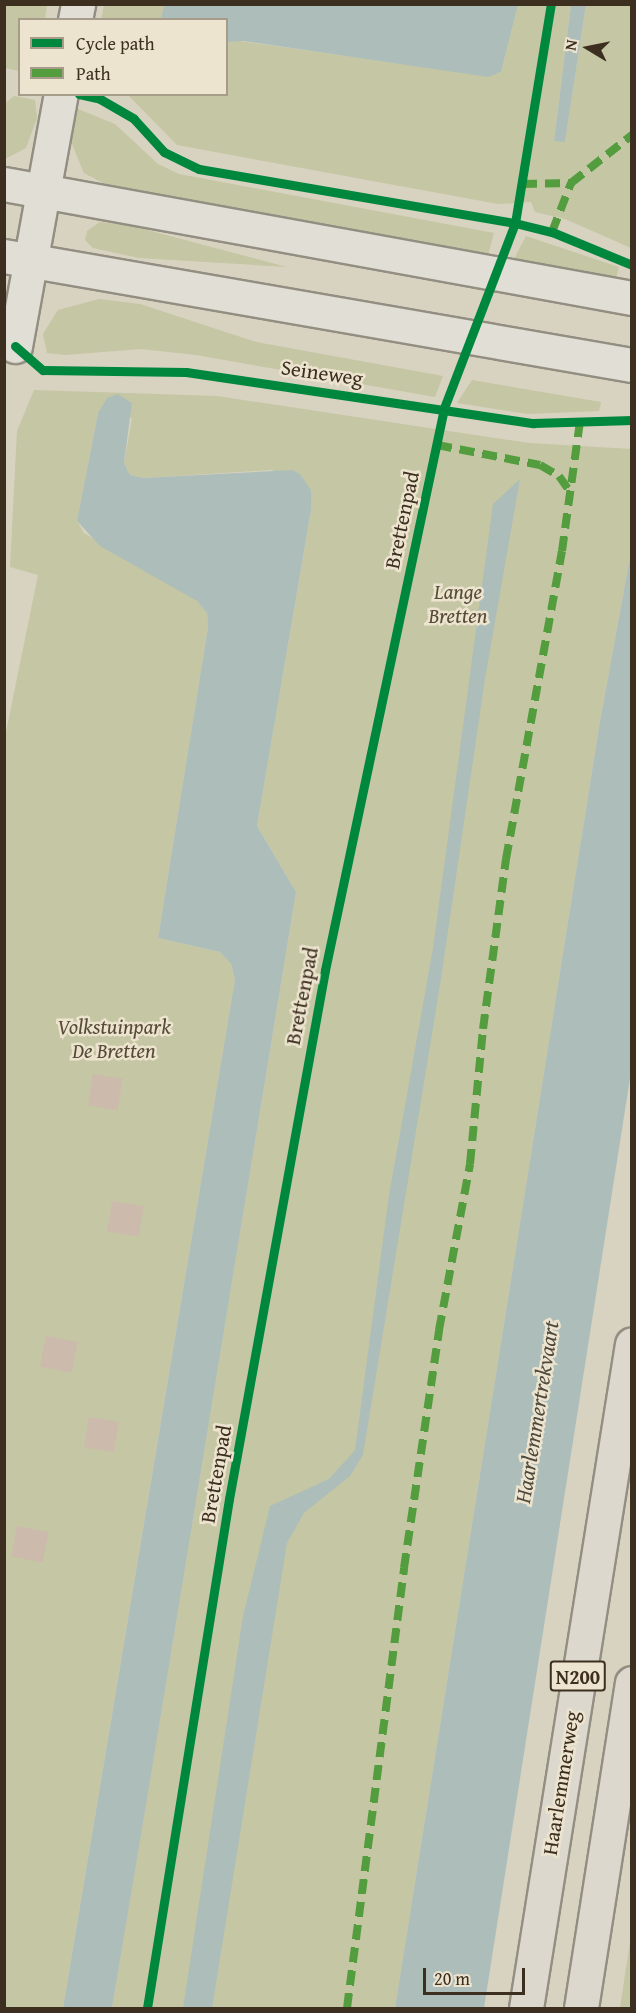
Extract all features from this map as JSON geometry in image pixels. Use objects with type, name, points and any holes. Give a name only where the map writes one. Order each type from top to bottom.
[{"type":"main road","points":[[15,346],[18,258],[44,191],[61,96]]},
{"type":"main road","points":[[4,184],[632,298]]},
{"type":"main road","points":[[18,258],[632,365]]},
{"type":"main road","name":"Haarlemmerweg","points":[[526,2008],[632,1344]]},
{"type":"main road","name":"N200","points":[[581,2008],[632,1683]]},
{"type":"green space","points":[[4,5],[47,5],[45,18],[18,18],[18,71],[5,68]]},
{"type":"green space","points":[[104,5],[164,5],[161,18],[101,18]]},
{"type":"green space","points":[[518,5],[571,5],[554,140],[565,142],[586,5],[631,5],[631,248],[565,219],[535,212],[531,202],[498,204],[177,145],[129,96],[228,96],[228,42],[232,40],[488,76],[501,72]]},
{"type":"green space","points":[[14,96],[35,100],[37,118],[26,148],[5,159],[5,103]]},
{"type":"green space","points":[[73,107],[115,124],[158,164],[179,174],[494,233],[488,255],[122,193],[84,173],[69,137]]},
{"type":"green space","points":[[100,222],[132,226],[287,267],[139,258],[93,248],[85,240],[87,231]]},
{"type":"green space","points":[[526,236],[619,267],[616,278],[514,259]]},
{"type":"green space","points":[[99,299],[140,304],[256,342],[443,376],[435,397],[196,355],[141,349],[65,355],[47,353],[43,334],[58,310]]},
{"type":"green space","points":[[472,380],[601,402],[599,411],[528,414],[457,403]]},
{"type":"green space","name":"Lange Bretten","points":[[34,390],[217,396],[529,443],[631,449],[631,552],[600,721],[395,2008],[112,2008],[296,892],[257,826],[311,510],[311,490],[272,470],[143,478],[130,475],[124,463],[132,418],[98,413],[77,521],[84,533],[197,601],[207,613],[208,627],[158,938],[220,952],[231,964],[235,979],[63,2008],[5,2008],[4,742],[38,575],[10,567],[17,431]]},
{"type":"green space","points":[[631,1935],[631,2008],[620,2008]]},
{"type":"water","points":[[164,4],[518,4],[501,72],[488,77],[243,41],[228,42],[228,18],[161,18]]},
{"type":"water","points":[[571,5],[586,5],[565,142],[554,141]]},
{"type":"water","points":[[118,394],[132,403],[124,463],[130,475],[143,478],[292,470],[300,474],[311,490],[311,510],[257,826],[296,892],[146,1805],[112,2008],[63,2008],[235,979],[231,964],[220,952],[158,938],[208,627],[207,613],[197,601],[100,546],[77,521],[98,413],[107,398]]},
{"type":"water","points":[[520,479],[485,679],[441,979],[363,1455],[350,1476],[304,1513],[287,1543],[212,2008],[183,2008],[243,1616],[270,1506],[329,1479],[355,1450],[389,1195],[433,948],[493,504]]},
{"type":"water","name":"Haarlemmertrekvaart","points":[[631,552],[631,1072],[484,2008],[395,2008],[600,721]]},
{"type":"building","points":[[93,1074],[123,1079],[118,1110],[88,1106]]},
{"type":"building","points":[[112,1201],[144,1206],[139,1237],[107,1232]]},
{"type":"building","points":[[46,1336],[77,1342],[71,1373],[40,1366]]},
{"type":"building","points":[[89,1417],[119,1422],[114,1452],[84,1448]]},
{"type":"building","points":[[17,1526],[48,1532],[42,1563],[11,1556]]},
{"type":"marked path","points":[[522,184],[571,183],[632,135]]},
{"type":"marked path","points":[[552,232],[571,183]]},
{"type":"marked path","points":[[347,2008],[404,1568],[439,1330],[470,1164],[483,1029],[506,859],[562,551],[580,421]]},
{"type":"marked path","points":[[437,445],[540,465],[559,476],[570,492]]},
{"type":"cycle path","name":"Brettenpad","points":[[147,2008],[229,1499],[325,970],[444,408],[515,223],[551,4]]},
{"type":"cycle path","points":[[87,96],[100,99],[134,119],[164,152],[199,169],[515,223],[552,232],[632,265]]},
{"type":"cycle path","name":"Seineweg","points":[[15,346],[43,370],[186,372],[533,423],[632,420]]},
{"type":"park label","name":"Volkstuinpark De Bretten","points":[[114,1039]]}]
